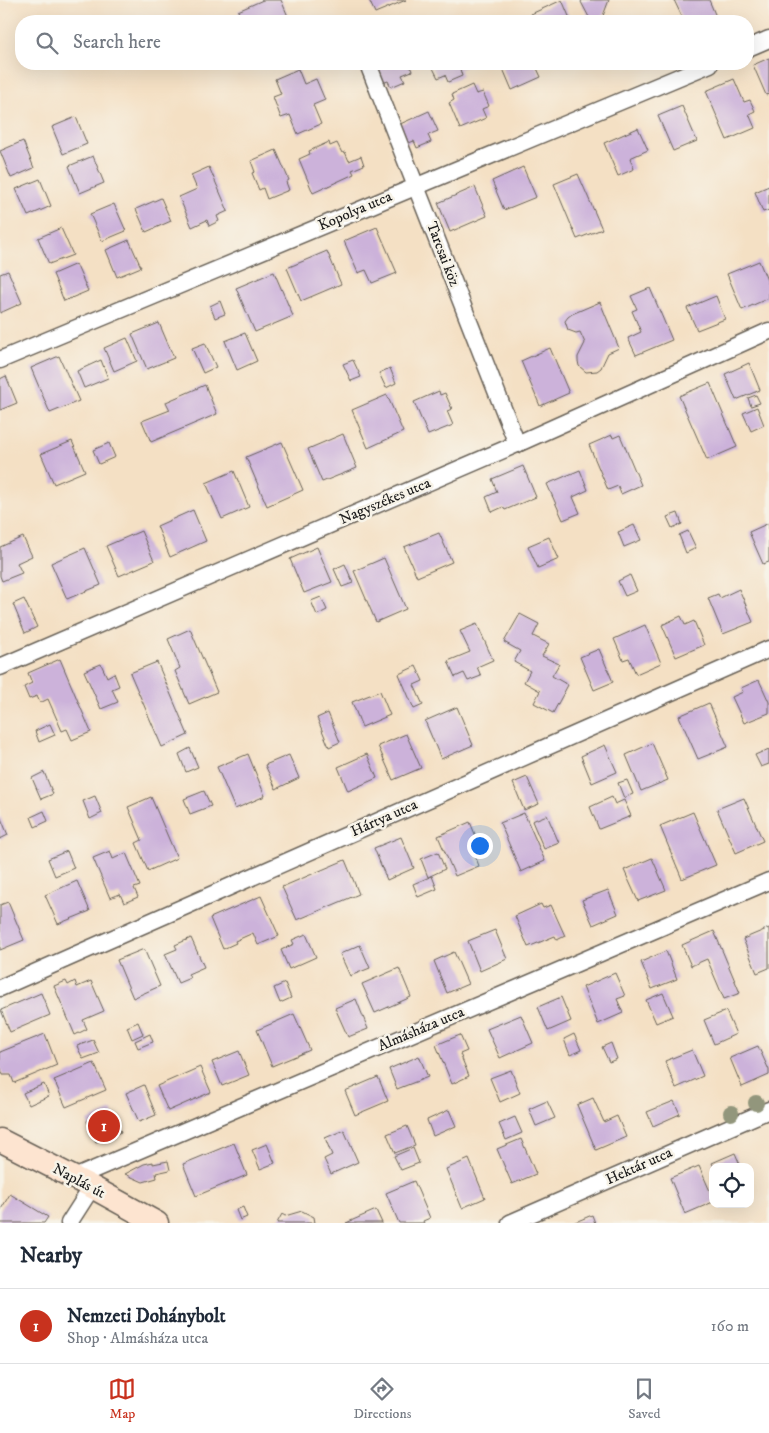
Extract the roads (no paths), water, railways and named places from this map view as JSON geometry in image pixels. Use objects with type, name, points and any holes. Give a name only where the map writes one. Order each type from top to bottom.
[{"type":"street","points":[[754,46],[769,40]]},
{"type":"street","name":"Tarcsai köz","points":[[370,70],[517,444]]},
{"type":"street","name":"Kopolya utca","points":[[0,360],[696,70]]},
{"type":"street","name":"Nagyszékes utca","points":[[0,667],[517,444],[769,331]]},
{"type":"street","name":"Hártya utca","points":[[0,988],[769,649]]},
{"type":"street","name":"Almásháza utca","points":[[83,1182],[769,880]]},
{"type":"street","name":"Hektár utca","points":[[510,1223],[769,1110]]},
{"type":"street","name":"Naplás út","points":[[0,1140],[83,1182],[157,1223]]},
{"type":"street","points":[[69,1223],[83,1182]]},
{"type":"place","name":"Nemzeti Dohánybolt","points":[[104,1126]]}]
